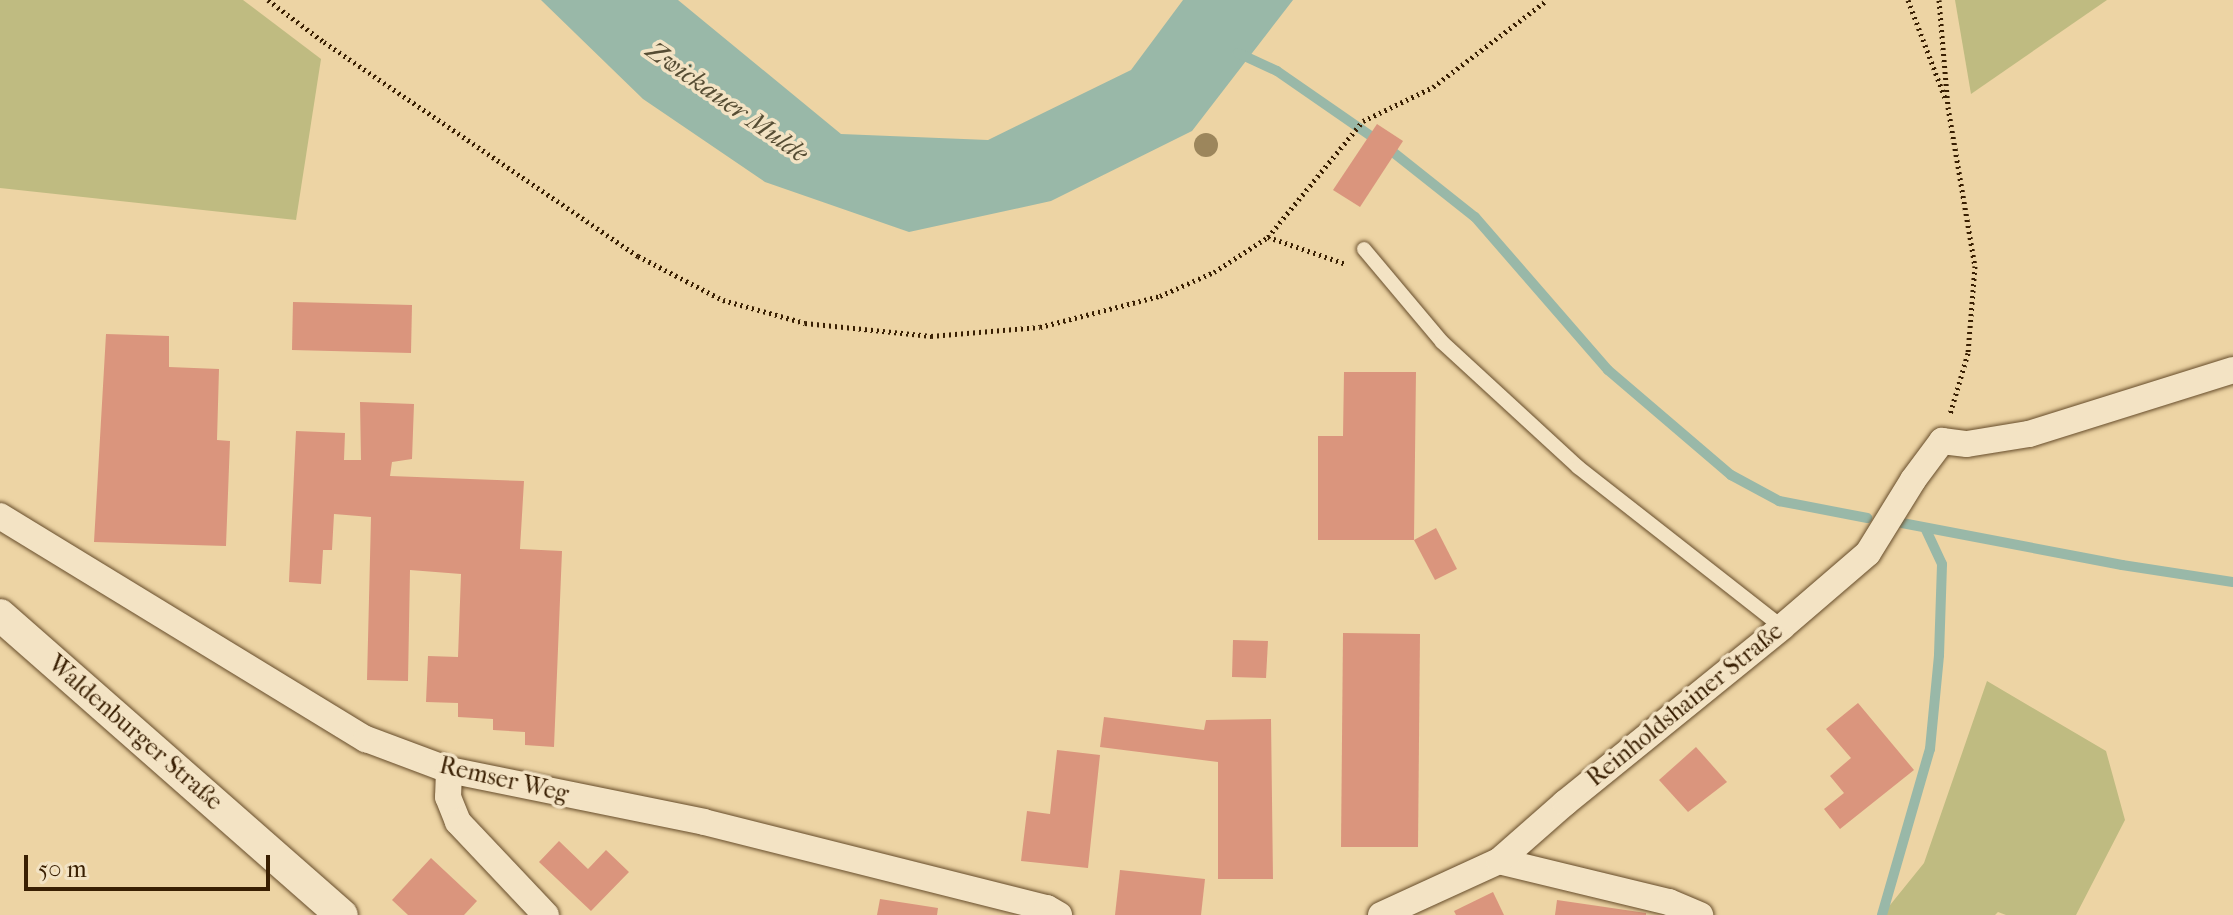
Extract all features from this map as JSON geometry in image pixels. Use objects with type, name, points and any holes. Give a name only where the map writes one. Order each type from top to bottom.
[{"type":"street","points":[[1942,441],[1967,444],[2029,434],[2233,370]]},
{"type":"street","name":"Reinholdshainer Straße","points":[[1381,915],[1499,861],[1576,793],[1782,627],[1868,553],[1913,480],[1942,441]]},
{"type":"street","name":"Remser Weg","points":[[0,516],[366,739],[449,770],[704,822],[1047,908],[1059,915]]},
{"type":"street","name":"Waldenburger Straße","points":[[5,624],[342,915]]},
{"type":"street","points":[[449,770],[448,797],[458,822],[546,915]]},
{"type":"street","points":[[1499,861],[1669,902],[1700,915]]},
{"type":"lane","points":[[1364,249],[1442,342],[1578,467],[1782,627]]},
{"type":"path","points":[[268,0],[324,42],[638,256],[723,300],[805,323],[931,336],[1040,327],[1160,296],[1214,272],[1268,237],[1313,186],[1363,121],[1433,87],[1547,0]]},
{"type":"path","points":[[1908,0],[1948,107]]},
{"type":"path","points":[[1939,0],[1948,107],[1975,266],[1968,353],[1942,441]]},
{"type":"path","points":[[1268,237],[1344,264],[1380,268]]},
{"type":"shaded area","points":[[0,0],[243,0],[321,59],[296,220],[0,188]]},
{"type":"shaded area","points":[[1955,0],[2107,0],[1971,94]]},
{"type":"shaded area","points":[[1987,681],[2106,751],[2125,820],[2076,915],[2006,915],[1998,912],[1995,915],[1882,915],[1924,863]]},
{"type":"water","name":"Zwickauer Mulde","points":[[541,0],[678,0],[841,134],[988,140],[1131,70],[1183,0],[1293,0],[1192,131],[1051,201],[909,232],[765,182],[643,99]]},
{"type":"building","points":[[1377,124],[1403,141],[1360,207],[1333,190]]},
{"type":"building","points":[[293,302],[412,305],[411,353],[292,350]]},
{"type":"building","points":[[106,334],[169,336],[169,367],[219,369],[217,440],[230,441],[226,546],[94,542]]},
{"type":"building","points":[[1344,372],[1416,372],[1414,540],[1318,540],[1318,436],[1343,436]]},
{"type":"building","points":[[360,402],[414,404],[412,459],[392,462],[390,476],[524,481],[520,549],[562,551],[554,747],[525,745],[525,732],[493,730],[493,719],[458,717],[458,703],[426,702],[428,656],[458,657],[461,574],[410,570],[408,681],[367,680],[371,517],[334,514],[332,550],[323,550],[321,584],[289,582],[296,431],[345,433],[344,460],[361,460]]},
{"type":"building","points":[[1436,528],[1457,569],[1435,580],[1414,540]]},
{"type":"building","points":[[1343,633],[1420,634],[1418,847],[1341,847]]},
{"type":"building","points":[[1233,640],[1268,641],[1266,678],[1232,677]]},
{"type":"building","points":[[1858,703],[1914,770],[1840,829],[1824,809],[1844,793],[1830,776],[1851,758],[1826,729]]},
{"type":"building","points":[[1104,717],[1204,730],[1206,720],[1271,719],[1273,879],[1218,879],[1218,762],[1100,747]]},
{"type":"building","points":[[1696,747],[1727,782],[1688,812],[1659,780]]},
{"type":"building","points":[[1057,750],[1100,755],[1088,868],[1021,861],[1027,811],[1050,814]]},
{"type":"building","points":[[559,841],[588,869],[606,850],[629,872],[591,911],[539,862]]},
{"type":"building","points":[[431,858],[477,901],[464,915],[408,915],[392,900]]},
{"type":"building","points":[[1120,870],[1205,879],[1201,915],[1115,915]]},
{"type":"building","points":[[1493,892],[1504,915],[1456,915],[1454,911]]},
{"type":"building","points":[[880,899],[938,908],[937,915],[877,915]]},
{"type":"building","points":[[1557,900],[1646,913],[1646,915],[1555,915]]},
{"type":"waterway","points":[[1238,53],[1277,71],[1384,145],[1475,217],[1608,370],[1731,475],[1779,501],[1867,518]]},
{"type":"waterway","points":[[1902,523],[2122,565],[2233,582]]},
{"type":"waterway","points":[[1882,915],[1930,749],[1939,655],[1942,564],[1926,529]]}]
